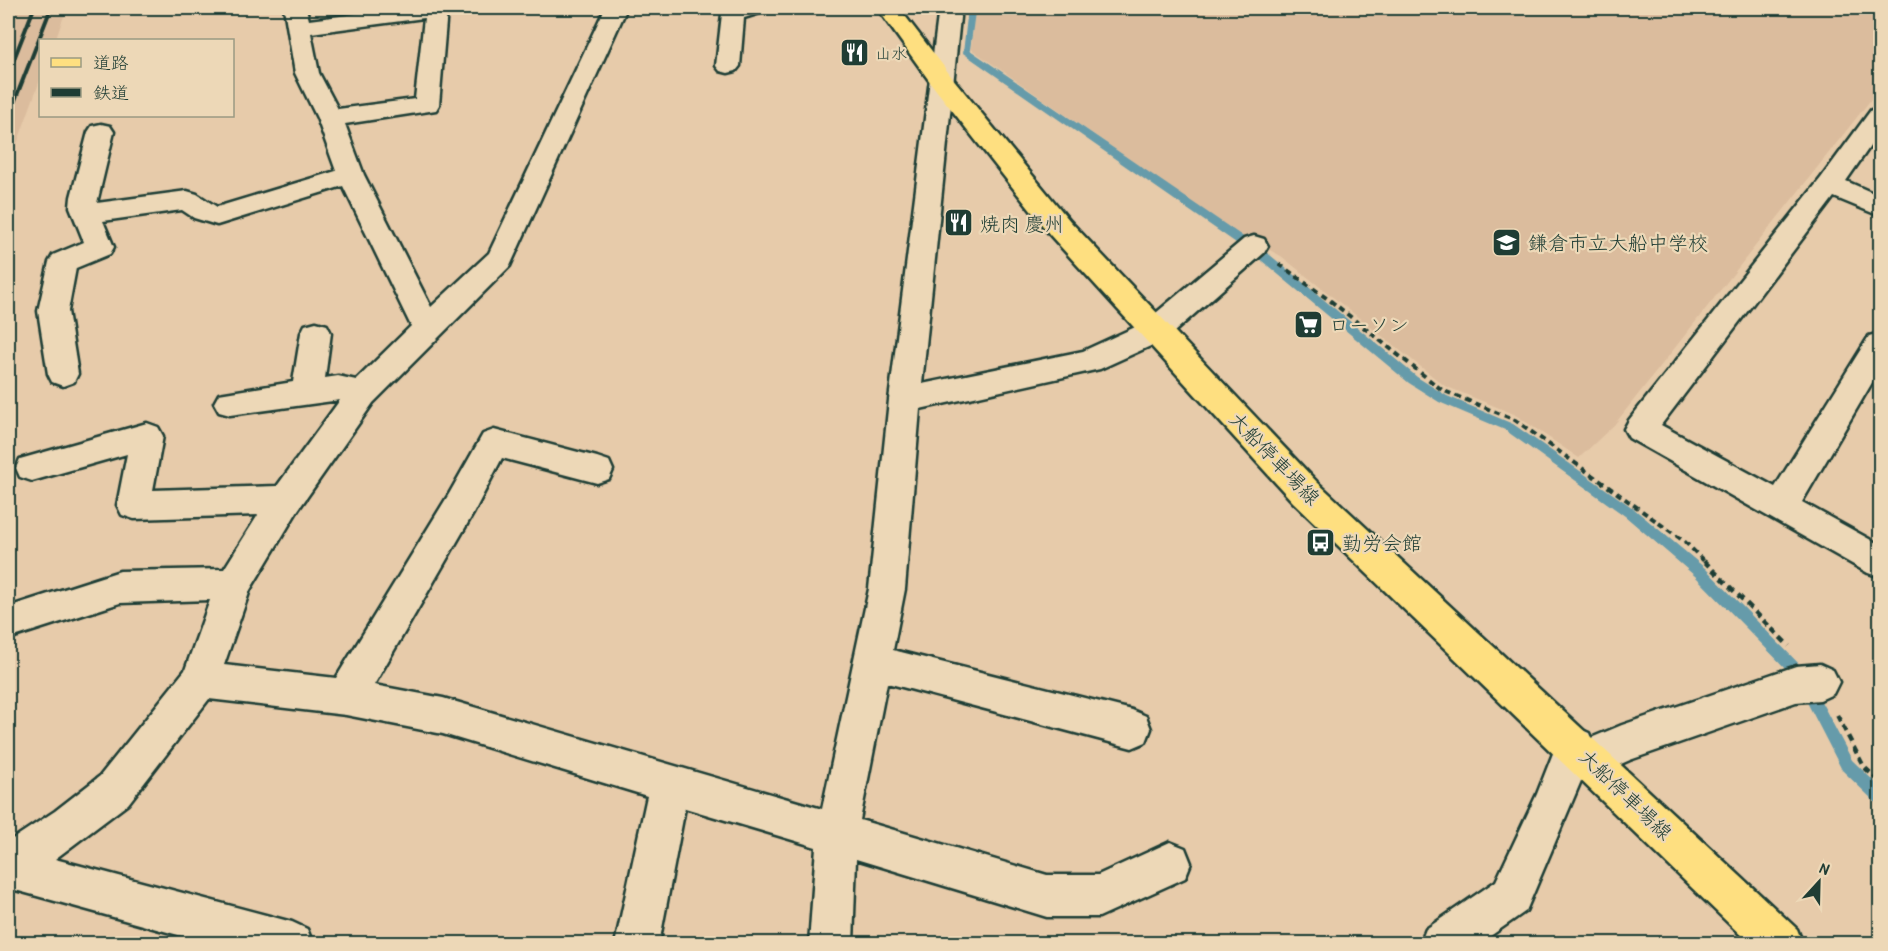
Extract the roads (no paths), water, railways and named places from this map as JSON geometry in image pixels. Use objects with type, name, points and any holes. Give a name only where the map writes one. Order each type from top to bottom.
[{"type":"main road","name":"大船停車場線","points":[[888,8],[942,81],[1060,228],[1305,492],[1782,944]]},
{"type":"street","points":[[8,867],[69,825],[114,790],[200,680],[234,585],[286,500],[362,394],[500,259],[616,8]]},
{"type":"street","points":[[728,66],[733,14],[752,8]]},
{"type":"street","points":[[831,944],[837,832],[887,589],[905,400],[950,8]]},
{"type":"street","points":[[330,118],[427,105],[436,10],[297,18],[307,73],[330,118],[351,175],[427,328]]},
{"type":"street","points":[[1881,115],[1640,429],[1881,562]]},
{"type":"street","points":[[63,374],[53,311],[63,262],[100,247],[87,214],[84,197],[101,132]]},
{"type":"street","points":[[87,214],[187,200],[204,212],[217,216],[351,175]]},
{"type":"street","points":[[1830,184],[1881,207]]},
{"type":"street","points":[[905,400],[1089,361],[1155,332],[1254,246]]},
{"type":"street","points":[[307,394],[316,333]]},
{"type":"street","points":[[1781,507],[1881,345]]},
{"type":"street","points":[[230,404],[338,388],[362,394]]},
{"type":"street","points":[[32,468],[147,436],[135,505],[286,500]]},
{"type":"street","points":[[346,697],[461,504],[494,443],[597,470]]},
{"type":"street","points":[[8,623],[120,587],[234,585]]},
{"type":"street","points":[[873,662],[1132,729]]},
{"type":"street","points":[[200,680],[346,697],[442,716],[1047,896],[1099,896],[1170,863]]},
{"type":"street","points":[[1441,944],[1511,896],[1553,804],[1582,753],[1622,744],[1796,684],[1820,682]]},
{"type":"street","points":[[637,944],[670,784]]},
{"type":"street","points":[[8,867],[292,944]]},
{"type":"waterway","points":[[992,8],[971,10],[966,51],[1266,258],[1413,380],[1443,399],[1509,427],[1629,512],[1700,572],[1799,673],[1847,765],[1880,797]]},
{"type":"railway","points":[[8,74],[34,8]]},
{"type":"railway","points":[[8,118],[51,8]]},
{"type":"place","name":"山水","points":[[854,53]]},
{"type":"place","name":"焼肉 慶州","points":[[959,223]]},
{"type":"place","name":"鎌倉市立大船中学校","points":[[1507,242]]},
{"type":"place","name":"ローソン","points":[[1308,324]]},
{"type":"place","name":"勤労会館","points":[[1321,542]]}]
